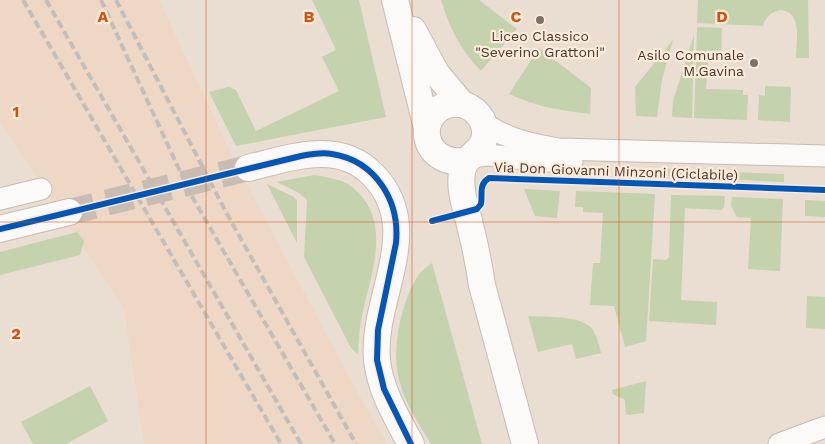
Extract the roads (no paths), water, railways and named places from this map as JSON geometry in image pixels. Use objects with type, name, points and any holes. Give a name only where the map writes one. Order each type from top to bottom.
[{"type":"street","points":[[395,0],[430,139],[444,176],[461,235],[482,285]]},
{"type":"street","points":[[402,0],[416,38],[436,73],[462,104]]},
{"type":"street","points":[[657,152],[643,153],[623,159],[601,161],[542,161],[488,156],[451,161],[441,157],[430,139],[432,115],[442,107],[462,104],[473,109],[482,121],[497,132],[550,147],[819,159]]},
{"type":"street","points":[[482,121],[485,130],[484,141],[479,150],[469,158],[462,172],[461,185],[482,285],[525,444]]},
{"type":"street","points":[[248,168],[301,156],[330,154],[348,158],[360,164],[382,184],[392,201],[396,214],[397,229],[392,266],[378,330],[377,360],[384,389],[411,444]]},
{"type":"street","points":[[0,199],[41,189]]},
{"type":"street","points":[[0,229],[69,212]]},
{"type":"street","points":[[779,444],[825,427]]},
{"type":"tunnel","points":[[69,212],[248,168]]},
{"type":"railway","points":[[23,0],[281,444]]},
{"type":"railway","points":[[46,0],[301,444]]},
{"type":"railway","points":[[101,0],[190,193],[335,444]]},
{"type":"railway","points":[[116,0],[227,214],[356,444]]},
{"type":"place","name":"Liceo Classico \"Severino Grattoni\"","points":[[540,20]]},
{"type":"place","name":"Asilo Comunale M.Gavina","points":[[754,63]]}]
